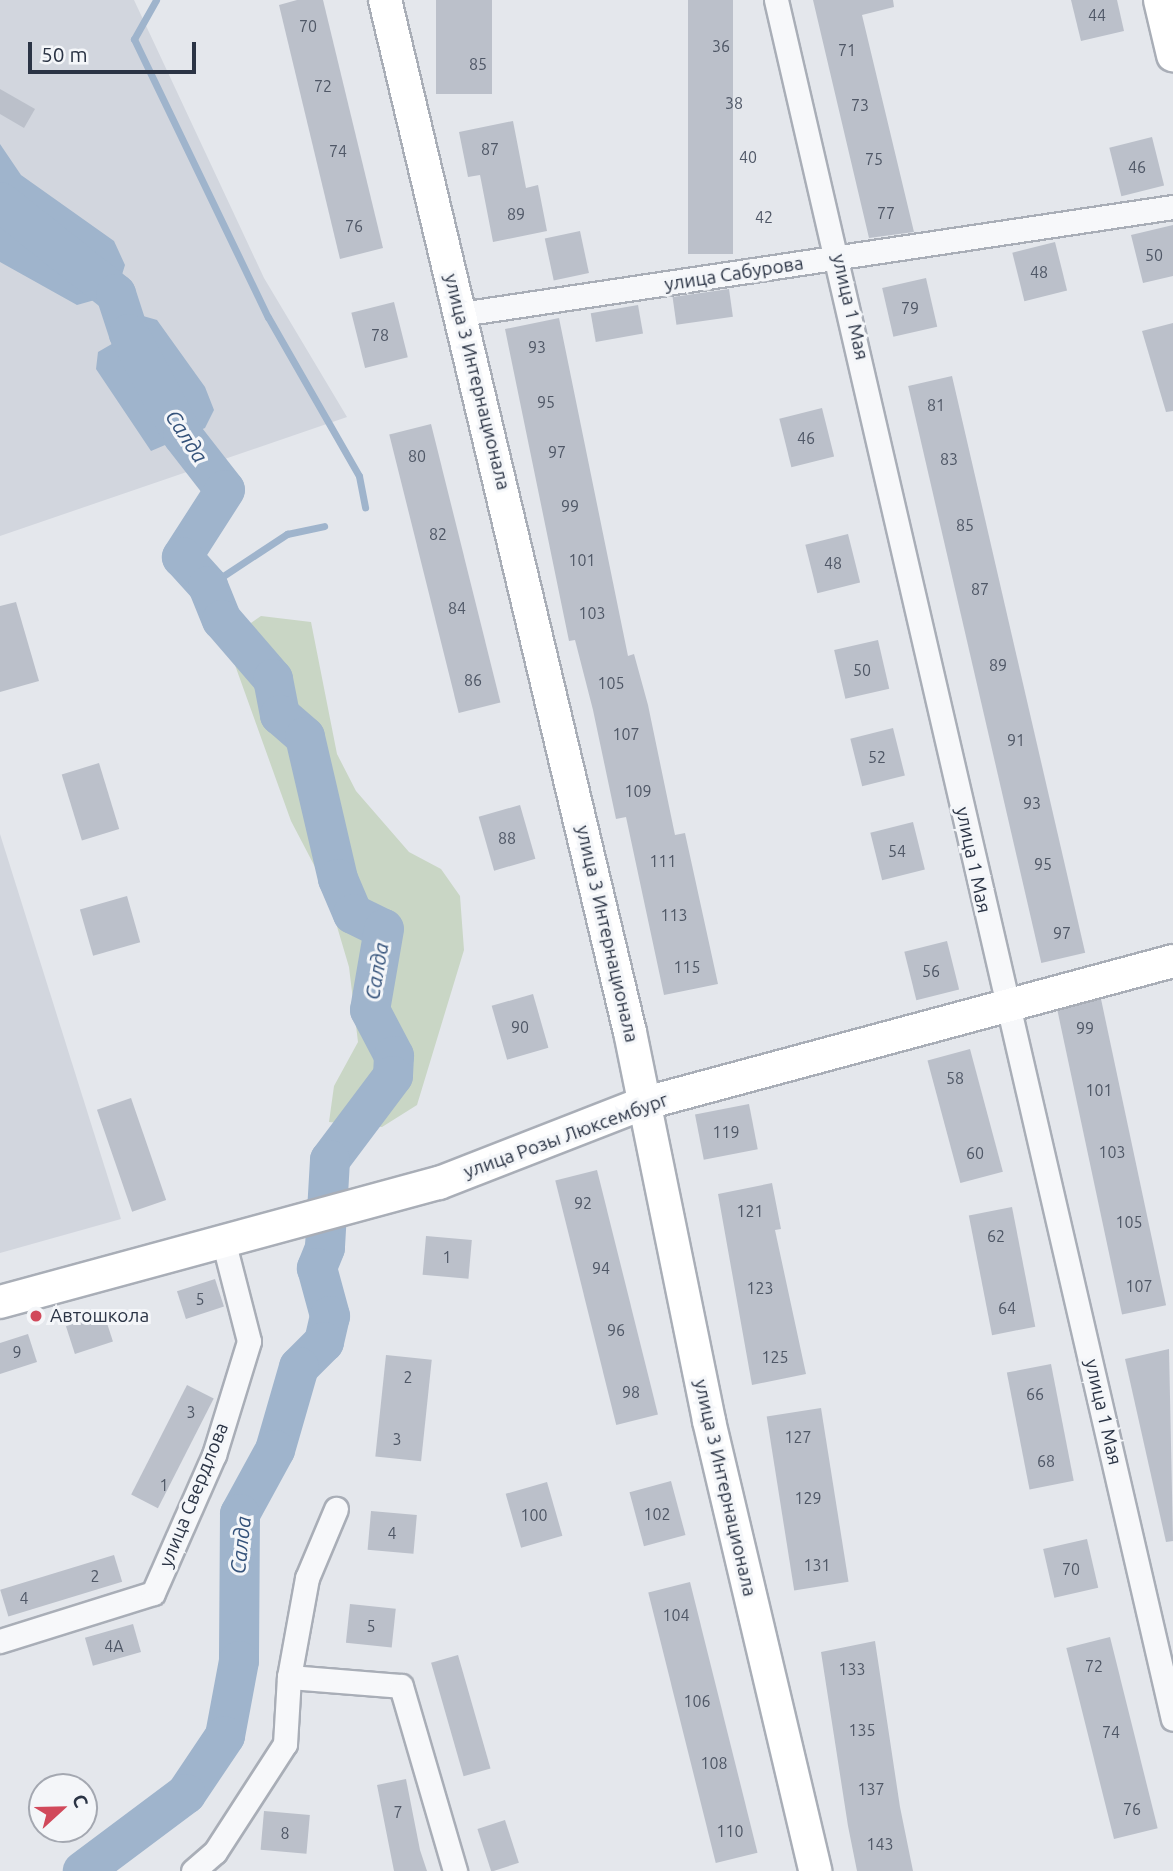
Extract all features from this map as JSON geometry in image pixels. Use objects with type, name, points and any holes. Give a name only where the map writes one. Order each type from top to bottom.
[{"type":"main road","name":"улица 3 Интернационала","points":[[385,0],[461,314],[815,1871]]},
{"type":"main road","points":[[1160,0],[1173,55]]},
{"type":"main road","name":"улица Розы Люксембург","points":[[0,1302],[439,1183],[642,1104],[1007,1009],[1173,961]]},
{"type":"street","name":"улица 1 Мая","points":[[776,0],[840,258],[1007,1009],[1173,1719]]},
{"type":"street","name":"улица Сабурова","points":[[461,314],[1173,207]]},
{"type":"street","name":"улица Свердлова","points":[[0,1641],[153,1593],[214,1455],[249,1340],[223,1240]]},
{"type":"street","points":[[193,1871],[215,1852],[285,1744],[289,1677],[307,1578],[336,1509]]},
{"type":"street","points":[[289,1677],[401,1686],[455,1871]]},
{"type":"shaded area","points":[[0,0],[134,0],[264,278],[347,417],[0,536]]},
{"type":"shaded area","points":[[0,834],[121,1219],[0,1253]]},
{"type":"green space","points":[[261,616],[311,622],[337,754],[356,791],[409,852],[441,869],[460,896],[464,950],[417,1105],[382,1127],[329,1122],[334,1086],[358,1042],[349,967],[325,886],[291,821],[226,640]]},
{"type":"water","points":[[0,144],[21,175],[114,241],[125,265],[116,294],[77,305],[0,262]]},
{"type":"water","points":[[143,316],[157,320],[205,387],[214,410],[205,428],[151,451],[96,369],[98,352],[129,334]]},
{"type":"building","points":[[297,0],[323,0],[383,248],[340,259],[279,5]]},
{"type":"building","points":[[436,0],[492,0],[492,94],[436,94]]},
{"type":"building","points":[[688,0],[733,0],[733,254],[688,254]]},
{"type":"building","points":[[813,0],[893,0],[894,7],[862,15],[914,232],[869,238]]},
{"type":"building","points":[[1071,0],[1117,0],[1124,31],[1081,41]]},
{"type":"building","points":[[0,89],[35,109],[24,128],[0,114]]},
{"type":"building","points":[[513,121],[526,188],[538,185],[547,231],[493,242],[480,175],[468,177],[459,132]]},
{"type":"building","points":[[1152,137],[1164,186],[1121,196],[1109,148]]},
{"type":"building","points":[[1173,225],[1173,276],[1143,283],[1131,235]]},
{"type":"building","points":[[580,231],[589,273],[554,281],[545,238]]},
{"type":"building","points":[[1055,242],[1067,291],[1024,301],[1012,253]]},
{"type":"building","points":[[926,278],[937,327],[893,337],[882,288]]},
{"type":"building","points":[[729,289],[733,317],[676,325],[673,297]]},
{"type":"building","points":[[394,302],[408,357],[365,368],[351,313]]},
{"type":"building","points":[[638,305],[643,334],[596,342],[591,313]]},
{"type":"building","points":[[559,318],[628,656],[634,654],[648,705],[675,835],[685,833],[718,984],[664,995],[626,817],[616,819],[575,640],[569,641],[505,329]]},
{"type":"building","points":[[1173,323],[1173,411],[1166,412],[1142,331]]},
{"type":"building","points":[[952,376],[1085,953],[1041,963],[908,386]]},
{"type":"building","points":[[822,408],[834,457],[791,467],[779,419]]},
{"type":"building","points":[[431,424],[500,702],[459,713],[389,434]]},
{"type":"building","points":[[848,534],[860,583],[817,593],[805,545]]},
{"type":"building","points":[[16,602],[39,681],[0,692],[0,606]]},
{"type":"building","points":[[878,640],[889,689],[845,699],[834,650]]},
{"type":"building","points":[[893,728],[905,776],[862,786],[850,739]]},
{"type":"building","points":[[99,763],[119,829],[82,840],[62,774]]},
{"type":"building","points":[[520,805],[535,859],[494,871],[479,817]]},
{"type":"building","points":[[913,822],[925,870],[882,880],[870,833]]},
{"type":"building","points":[[127,896],[140,942],[93,956],[80,910]]},
{"type":"building","points":[[947,941],[959,990],[916,1000],[904,952]]},
{"type":"building","points":[[533,994],[548,1048],[507,1060],[492,1006]]},
{"type":"building","points":[[1101,999],[1166,1305],[1122,1315],[1057,1008]]},
{"type":"building","points":[[970,1049],[1003,1172],[960,1183],[927,1060]]},
{"type":"building","points":[[131,1098],[166,1200],[132,1212],[97,1110]]},
{"type":"building","points":[[749,1104],[758,1149],[704,1160],[695,1114]]},
{"type":"building","points":[[597,1170],[658,1415],[616,1425],[555,1180]]},
{"type":"building","points":[[772,1183],[781,1229],[775,1230],[806,1374],[752,1385],[718,1194]]},
{"type":"building","points":[[1012,1207],[1035,1327],[992,1335],[969,1215]]},
{"type":"building","points":[[426,1236],[472,1240],[468,1279],[423,1275]]},
{"type":"building","points":[[215,1279],[224,1307],[186,1319],[177,1291]]},
{"type":"building","points":[[104,1314],[113,1342],[75,1354],[66,1326]]},
{"type":"building","points":[[28,1334],[37,1362],[0,1374],[0,1343]]},
{"type":"building","points":[[1169,1349],[1173,1541],[1166,1542],[1125,1359]]},
{"type":"building","points":[[386,1355],[432,1360],[421,1461],[375,1456]]},
{"type":"building","points":[[1051,1364],[1074,1481],[1030,1489],[1007,1373]]},
{"type":"building","points":[[187,1385],[214,1399],[158,1508],[131,1495]]},
{"type":"building","points":[[821,1408],[849,1582],[794,1590],[767,1417]]},
{"type":"building","points":[[671,1481],[685,1535],[644,1546],[629,1492]]},
{"type":"building","points":[[547,1482],[562,1536],[521,1548],[506,1494]]},
{"type":"building","points":[[371,1511],[417,1515],[413,1554],[368,1550]]},
{"type":"building","points":[[1087,1539],[1098,1588],[1054,1598],[1043,1549]]},
{"type":"building","points":[[114,1555],[122,1582],[8,1617],[0,1590]]},
{"type":"building","points":[[690,1582],[757,1853],[716,1863],[648,1592]]},
{"type":"building","points":[[350,1604],[396,1609],[392,1648],[346,1643]]},
{"type":"building","points":[[133,1624],[141,1652],[93,1666],[85,1638]]},
{"type":"building","points":[[1110,1637],[1158,1828],[1114,1839],[1066,1648]]},
{"type":"building","points":[[875,1641],[900,1807],[913,1871],[857,1871],[848,1826],[821,1652]]},
{"type":"building","points":[[458,1655],[491,1768],[464,1776],[431,1663]]},
{"type":"building","points":[[406,1779],[420,1850],[427,1871],[394,1871],[377,1785]]},
{"type":"building","points":[[264,1811],[310,1815],[306,1854],[261,1850]]},
{"type":"building","points":[[505,1820],[519,1863],[491,1871],[477,1829]]},
{"type":"waterway","points":[[156,0],[134,39],[268,317],[359,476],[365,507]]},
{"type":"waterway","name":"Салда","points":[[0,202],[116,294],[129,334],[183,436],[225,490],[182,557],[208,586],[222,620],[273,679],[280,715],[305,737],[338,879],[353,914],[384,929],[370,1010],[394,1056],[393,1076],[330,1160],[325,1248],[317,1268],[330,1316],[324,1342],[299,1367],[275,1450],[240,1514],[239,1661],[225,1736],[186,1794],[83,1871]]},
{"type":"waterway","points":[[208,586],[287,534],[324,526]]},
{"type":"place","name":"Автошкола","points":[[36,1316]]}]
